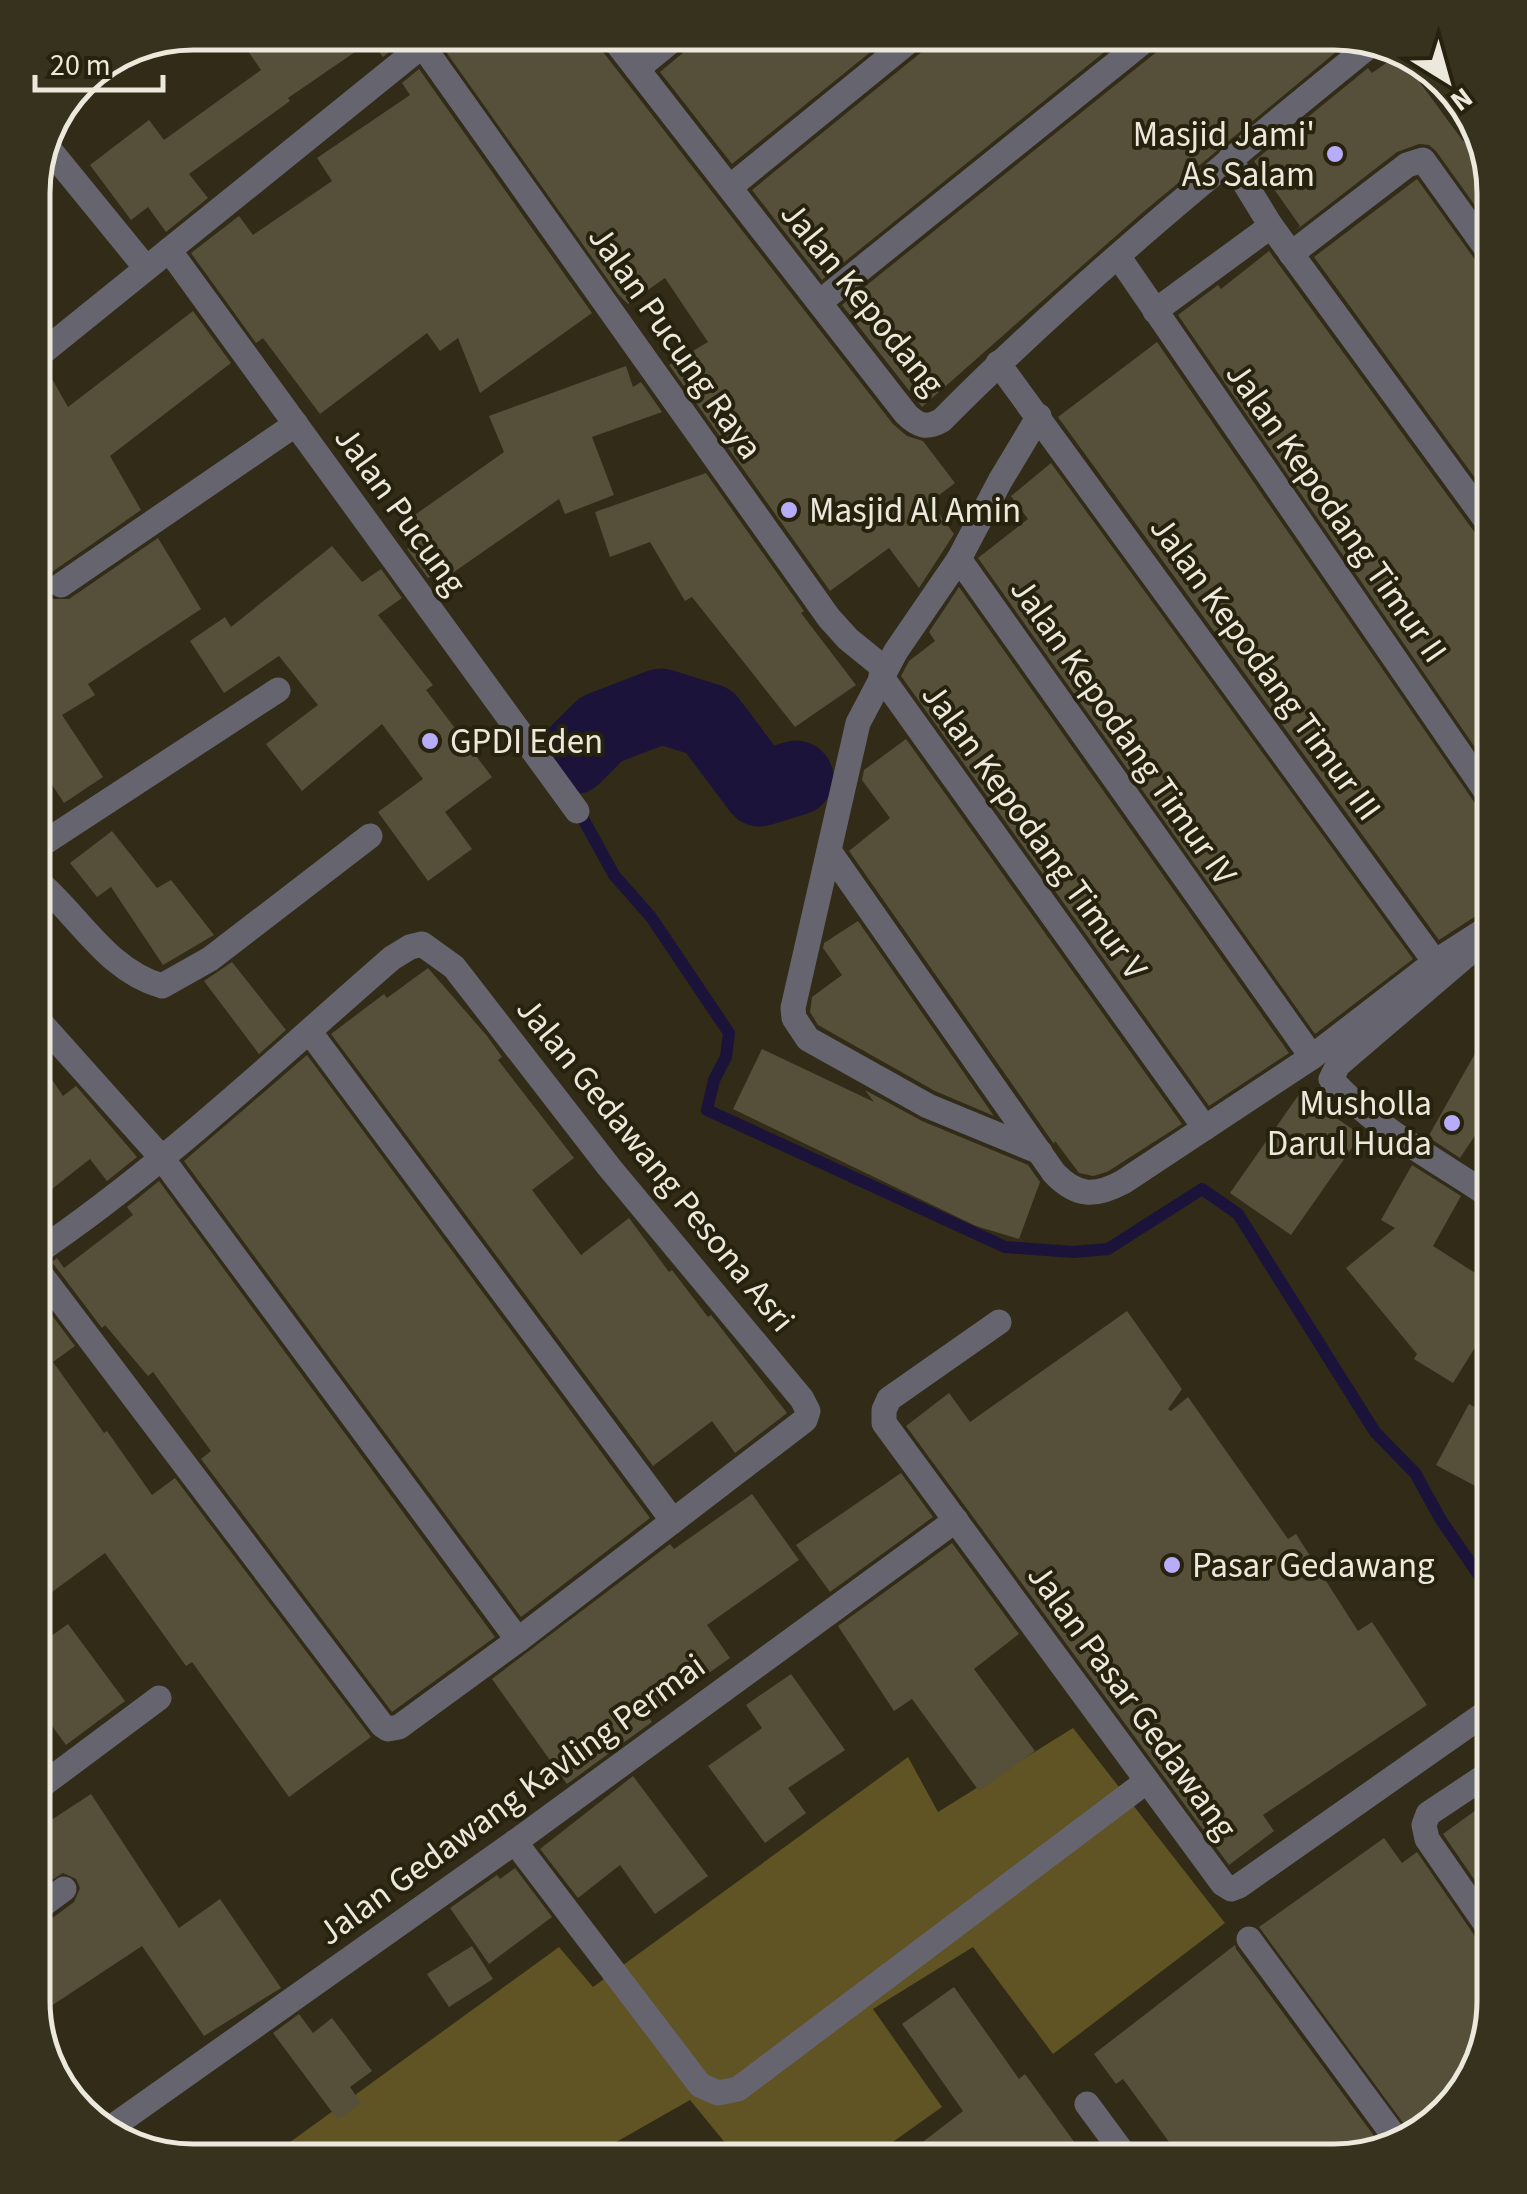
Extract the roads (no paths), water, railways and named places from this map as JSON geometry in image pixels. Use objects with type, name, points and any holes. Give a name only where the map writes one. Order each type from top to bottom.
[{"type":"street","name":"Jalan Pucung Raya","points":[[50,346],[416,50]]},
{"type":"street","name":"Jalan Pucung Raya","points":[[438,50],[829,618],[880,668]]},
{"type":"street","name":"Jalan Kepodang","points":[[622,50],[916,424],[932,426],[1118,256],[1361,53]]},
{"type":"street","points":[[637,69],[660,50]]},
{"type":"street","points":[[730,187],[898,50]]},
{"type":"street","points":[[820,302],[1133,50]]},
{"type":"street","points":[[56,156],[146,268]]},
{"type":"street","points":[[1230,159],[1271,226],[1477,508]]},
{"type":"street","points":[[1291,254],[1407,165],[1423,160],[1477,235]]},
{"type":"street","points":[[1156,310],[1271,226]]},
{"type":"street","name":"Jalan Pucung","points":[[170,250],[576,811]]},
{"type":"street","name":"Jalan Kepodang Timur II","points":[[1118,256],[1477,779]]},
{"type":"street","name":"Jalan Kepodang Timur III","points":[[998,363],[1435,962]]},
{"type":"street","points":[[880,668],[959,560],[1040,416]]},
{"type":"street","points":[[61,586],[296,424]]},
{"type":"street","name":"Jalan Kepodang Timur IV","points":[[959,560],[1312,1057]]},
{"type":"street","name":"Jalan Kepodang Timur V","points":[[880,668],[858,723],[794,1008],[800,1030],[808,1039],[928,1106],[1040,1152]]},
{"type":"street","name":"Jalan Kepodang Timur V","points":[[880,668],[1205,1128]]},
{"type":"street","points":[[50,839],[278,690]]},
{"type":"street","points":[[50,894],[116,962],[142,980],[162,986],[210,959],[370,836]]},
{"type":"street","points":[[829,851],[1062,1182],[1090,1195],[1123,1182],[1312,1057],[1435,962],[1477,935]]},
{"type":"street","points":[[1477,942],[1449,974],[1338,1064],[1331,1079],[1386,1126],[1477,1188]]},
{"type":"street","name":"Jalan Gedawang Pesona Asri","points":[[50,1244],[161,1157],[392,958],[422,944],[454,968],[609,1167],[802,1398],[808,1411],[805,1420],[518,1640],[399,1728],[388,1730],[50,1286]]},
{"type":"street","points":[[308,1030],[672,1520]]},
{"type":"street","points":[[50,1033],[161,1157],[518,1640]]},
{"type":"street","name":"Jalan Pasar Gedawang","points":[[999,1322],[889,1399],[884,1423],[1223,1884],[1231,1889],[1239,1886],[1477,1719]]},
{"type":"street","name":"Jalan Gedawang Kavling Permai","points":[[118,2123],[515,1842],[956,1520]]},
{"type":"street","points":[[50,1779],[159,1698]]},
{"type":"street","points":[[515,1842],[700,2085],[718,2094],[738,2089],[1147,1781]]},
{"type":"street","points":[[1477,1781],[1428,1814],[1424,1825],[1427,1840],[1477,1912]]},
{"type":"street","points":[[50,1899],[64,1889]]},
{"type":"street","points":[[1249,1940],[1391,2132]]},
{"type":"street","points":[[1087,2104],[1116,2144]]},
{"type":"waterway","points":[[573,757],[601,729],[661,706],[709,721],[760,789],[796,778]]},
{"type":"waterway","points":[[573,757],[570,795],[614,875],[651,917],[729,1033],[726,1057],[714,1080],[707,1110],[1005,1247],[1073,1252],[1108,1249],[1202,1189],[1238,1214],[1375,1432],[1415,1473],[1477,1572]]},
{"type":"place","name":"Masjid Jami' As Salam","points":[[1335,154]]},
{"type":"place","name":"Masjid Al Amin","points":[[789,510]]},
{"type":"place","name":"GPDI Eden","points":[[430,741]]},
{"type":"place","name":"Musholla Darul Huda","points":[[1452,1123]]},
{"type":"place","name":"Pasar Gedawang","points":[[1172,1565]]}]
